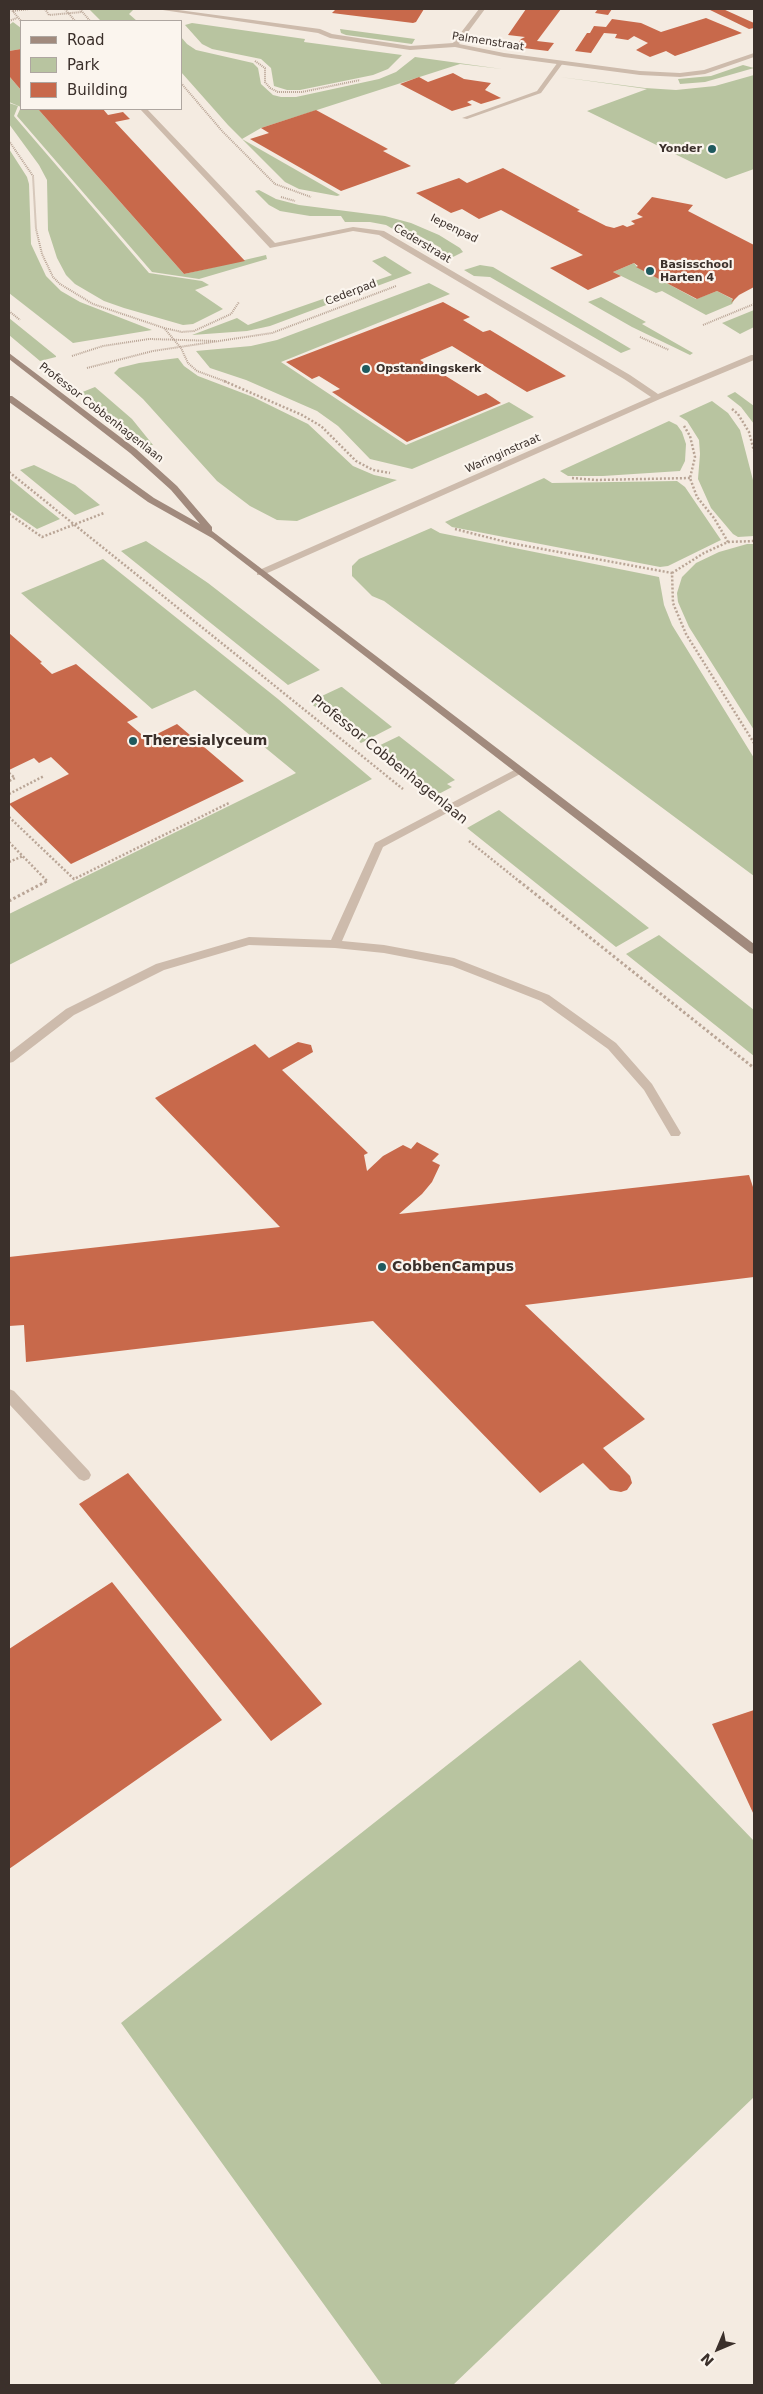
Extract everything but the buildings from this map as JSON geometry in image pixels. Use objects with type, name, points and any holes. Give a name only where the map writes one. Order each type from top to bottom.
[{"type":"street","name":"Palmenstraat","points":[[159,9],[320,31],[330,36],[410,48],[456,45],[504,55],[640,73],[680,75],[705,72],[754,55]]},
{"type":"street","points":[[456,45],[482,9]]},
{"type":"street","points":[[464,118],[539,92],[560,62]]},
{"type":"street","name":"Cederstraat","points":[[144,110],[273,246],[338,231],[366,230],[381,233],[627,377],[657,397]]},
{"type":"street","name":"Professor Cobbenhagenlaan","points":[[9,355],[28,372],[133,451],[174,488],[215,536],[260,573],[754,950]]},
{"type":"street","name":"Waringinstraat","points":[[260,573],[524,458],[657,397],[754,358]]},
{"type":"street","name":"Professor Cobbenhagenlaan","points":[[9,398],[151,500],[215,536]]},
{"type":"street","points":[[335,944],[379,845],[520,770]]},
{"type":"street","points":[[9,1059],[70,1012],[160,967],[249,941],[384,948],[454,962],[546,998],[612,1046],[648,1086],[675,1133]]},
{"type":"street","points":[[9,1395],[84,1476]]},
{"type":"path","points":[[20,20],[12,10],[29,9]]},
{"type":"path","points":[[45,9],[49,15],[82,12]]},
{"type":"path","points":[[65,9],[74,20]]},
{"type":"path","points":[[80,9],[89,20]]},
{"type":"path","points":[[9,21],[17,18]]},
{"type":"path","points":[[248,59],[261,64],[264,68],[265,82],[270,88],[289,94],[383,74],[400,64],[407,56],[410,48]]},
{"type":"path","points":[[182,84],[223,132],[275,184],[294,193],[315,198]]},
{"type":"path","points":[[9,141],[33,176],[35,183],[36,229],[42,254],[53,277],[67,290],[93,304],[164,328],[182,332],[194,330],[231,314],[239,302]]},
{"type":"path","points":[[279,197],[301,203]]},
{"type":"path","name":"Cederpad","points":[[43,383],[122,357],[272,333],[441,268]]},
{"type":"path","points":[[703,325],[754,304]]},
{"type":"path","points":[[164,328],[181,348],[188,363],[197,370],[243,388],[302,415],[321,426],[356,461],[373,470],[400,475],[427,500],[449,527],[510,543],[672,573],[704,553],[728,542],[754,541]]},
{"type":"path","points":[[632,334],[659,344],[714,374]]},
{"type":"path","name":"Cederpad","points":[[28,372],[103,346],[149,339],[172,338],[221,341]]},
{"type":"path","points":[[692,382],[721,399],[738,414],[749,432],[754,451]]},
{"type":"path","points":[[657,397],[672,418],[684,426],[690,436],[694,457],[690,478],[697,496],[714,518],[728,542]]},
{"type":"path","points":[[524,458],[556,476],[596,480],[690,478]]},
{"type":"path","name":"Professor Cobbenhagenlaan","points":[[9,472],[754,1068]]},
{"type":"path","points":[[9,514],[42,537],[107,512]]},
{"type":"path","points":[[672,573],[673,603],[686,634],[754,743]]},
{"type":"path","points":[[9,773],[15,778],[9,781]]},
{"type":"path","points":[[9,794],[44,776]]},
{"type":"path","points":[[9,817],[74,879],[229,803]]},
{"type":"path","points":[[9,842],[48,881],[9,901]]},
{"type":"path","points":[[9,862],[22,856]]},
{"type":"green space","points":[[89,9],[134,9],[129,14],[136,20],[100,20]]},
{"type":"green space","points":[[13,22],[20,27],[20,49],[9,51],[9,25]]},
{"type":"green space","points":[[192,23],[305,39],[304,42],[402,55],[388,69],[373,75],[300,90],[287,90],[274,86],[271,68],[261,59],[212,49],[202,44],[185,25]]},
{"type":"green space","points":[[340,29],[415,39],[412,44],[346,35],[341,33]]},
{"type":"green space","points":[[182,38],[196,50],[253,63],[258,68],[261,84],[273,95],[281,97],[296,97],[379,79],[396,72],[415,57],[502,69],[460,64],[261,128],[242,139],[182,73]]},
{"type":"green space","points":[[743,65],[754,68],[705,82],[680,84],[678,79],[711,76]]},
{"type":"green space","name":"Yonder","points":[[754,75],[754,169],[726,179],[587,111],[647,89],[560,77],[676,90],[715,86]]},
{"type":"green space","points":[[9,76],[20,89],[20,107],[9,102]]},
{"type":"green space","points":[[9,103],[18,106],[14,116],[149,273],[202,281],[209,285],[195,290],[223,309],[193,324],[183,325],[104,301],[75,284],[66,275],[57,258],[48,230],[47,180],[39,165],[9,124]]},
{"type":"green space","points":[[20,109],[39,110],[184,274],[266,255],[267,259],[199,279],[152,272],[17,116]]},
{"type":"green space","points":[[242,139],[340,195],[299,189],[285,182]]},
{"type":"green space","points":[[9,149],[27,177],[29,184],[31,244],[46,276],[61,291],[80,302],[152,330],[73,343],[9,293]]},
{"type":"green space","points":[[259,190],[276,199],[299,205],[385,216],[411,223],[439,235],[460,248],[463,252],[447,260],[441,256],[441,248],[416,234],[400,233],[386,225],[370,222],[345,222],[341,216],[310,216],[280,211],[269,205],[255,191]]},
{"type":"green space","points":[[385,256],[412,273],[270,326],[247,331],[192,335],[237,318],[248,325],[392,275],[372,261]]},
{"type":"green space","points":[[634,263],[637,267],[696,299],[717,291],[734,300],[732,304],[706,315],[662,291],[656,293],[613,272]]},
{"type":"green space","points":[[480,265],[493,267],[631,349],[621,353],[490,277],[474,276],[464,270]]},
{"type":"green space","points":[[429,283],[450,294],[281,362],[406,445],[509,402],[534,417],[412,469],[370,459],[338,426],[317,411],[246,380],[210,368],[196,351],[251,346],[277,340]]},
{"type":"green space","points":[[601,297],[646,322],[642,324],[693,353],[690,355],[632,327],[588,302]]},
{"type":"green space","points":[[754,310],[754,327],[740,334],[722,323]]},
{"type":"green space","points":[[9,318],[56,357],[40,361],[9,335]]},
{"type":"green space","points":[[178,358],[184,366],[198,376],[253,397],[308,424],[353,466],[374,475],[397,480],[297,521],[277,520],[250,506],[217,481],[143,399],[114,373],[119,368],[139,363]]},
{"type":"green space","points":[[95,387],[132,419],[153,445],[147,445],[80,393]]},
{"type":"green space","points":[[735,392],[754,406],[754,424],[741,407],[727,396]]},
{"type":"green space","points":[[712,401],[728,413],[740,430],[754,484],[754,536],[738,537],[733,534],[711,508],[698,479],[699,440],[687,421],[679,416]]},
{"type":"green space","points":[[669,421],[677,425],[682,432],[686,444],[685,461],[680,471],[603,476],[568,476],[560,471]]},
{"type":"green space","points":[[34,465],[75,485],[100,505],[75,515],[20,470]]},
{"type":"green space","points":[[9,478],[60,519],[37,529],[9,510]]},
{"type":"green space","points":[[544,478],[552,483],[677,481],[685,487],[721,540],[668,566],[660,567],[452,527],[445,522]]},
{"type":"green space","points":[[431,528],[440,533],[659,577],[664,605],[672,625],[754,758],[754,876],[384,601],[372,596],[352,576],[352,566],[359,559]]},
{"type":"green space","points":[[146,541],[208,583],[320,670],[288,685],[121,551]]},
{"type":"green space","points":[[747,544],[754,544],[754,730],[689,627],[678,602],[677,593],[682,577],[696,563],[719,552]]},
{"type":"green space","points":[[103,559],[278,699],[372,779],[9,965],[9,914],[296,773],[195,690],[152,709],[21,593]]},
{"type":"green space","points":[[341,687],[392,727],[361,743],[309,702]]},
{"type":"green space","points":[[399,736],[455,780],[447,784],[452,787],[431,798],[370,750]]},
{"type":"green space","points":[[499,810],[649,928],[616,947],[467,828]]},
{"type":"green space","points":[[659,935],[754,1010],[754,1056],[626,954]]},
{"type":"green space","points":[[580,1660],[754,1841],[754,2097],[453,2385],[382,2385],[121,2023]]},
{"type":"place","name":"Yonder","points":[[712,149]]},
{"type":"place","name":"Basisschool Harten 4","points":[[650,271]]},
{"type":"place","name":"Opstandingskerk","points":[[366,369]]},
{"type":"place","name":"Theresialyceum","points":[[133,741]]},
{"type":"place","name":"CobbenCampus","points":[[382,1267]]}]
